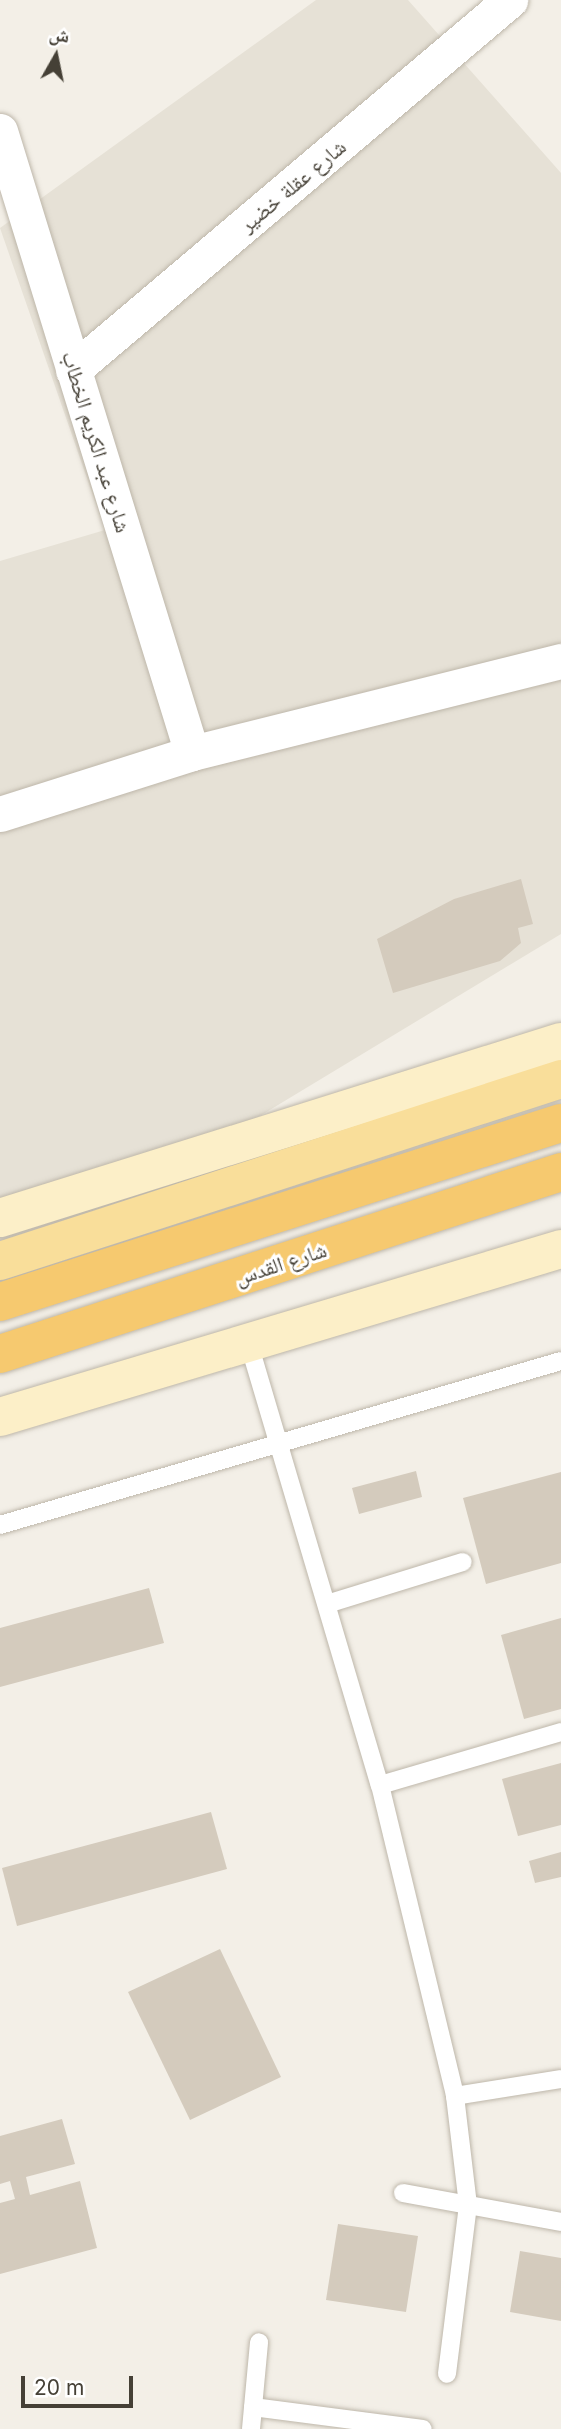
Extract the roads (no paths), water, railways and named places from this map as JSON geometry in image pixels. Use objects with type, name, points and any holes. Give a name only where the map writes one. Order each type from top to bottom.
[{"type":"highway","points":[[0,1302],[561,1123]]},
{"type":"highway","name":"شارع القدس","points":[[0,1354],[561,1171]]},
{"type":"main road","points":[[0,1218],[561,1042]]},
{"type":"main road","points":[[0,1261],[561,1079]]},
{"type":"main road","points":[[0,1416],[561,1249]]},
{"type":"street","name":"شارع عقلة خضير","points":[[73,370],[510,0]]},
{"type":"street","name":"شارع عبد الكريم الخطاب","points":[[0,131],[192,753]]},
{"type":"street","points":[[0,814],[192,753],[561,662]]},
{"type":"lane","points":[[249,1344],[380,1785],[455,2096],[468,2205],[447,2374]]},
{"type":"lane","points":[[0,1525],[561,1361]]},
{"type":"lane","points":[[327,1604],[463,1562]]},
{"type":"lane","points":[[380,1785],[561,1732]]},
{"type":"lane","points":[[455,2096],[561,2079]]},
{"type":"lane","points":[[403,2193],[561,2222]]},
{"type":"lane","points":[[251,2429],[259,2342]]},
{"type":"lane","points":[[253,2407],[423,2429]]}]
